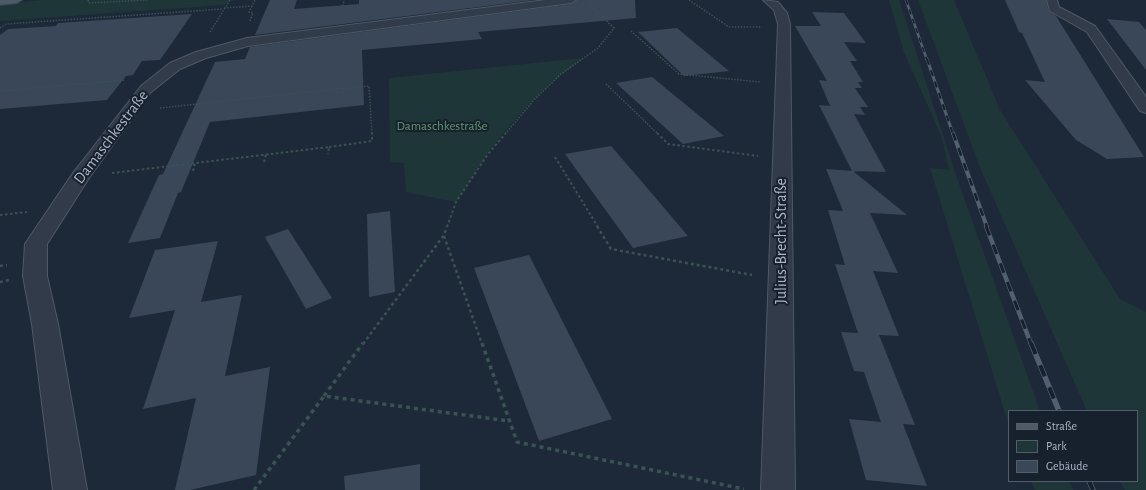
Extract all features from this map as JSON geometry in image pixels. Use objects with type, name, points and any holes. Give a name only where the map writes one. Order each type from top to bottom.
[{"type":"main road","points":[[0,2],[17,0]]},
{"type":"street","name":"Damaschkestraße","points":[[70,490],[45,324],[35,276],[36,244],[80,177],[126,112],[146,89],[175,66],[201,55],[247,42],[571,0]]},
{"type":"street","name":"Julius-Brecht-Straße","points":[[768,0],[778,5],[782,13],[783,26],[778,490]]},
{"type":"street","points":[[1052,0],[1054,9],[1091,30],[1146,108]]},
{"type":"path","points":[[88,0],[89,3],[102,4],[147,0]]},
{"type":"path","points":[[201,55],[200,50],[223,8],[230,0]]},
{"type":"path","points":[[250,21],[253,13],[249,12],[255,0]]},
{"type":"path","points":[[344,0],[344,6]]},
{"type":"path","points":[[254,490],[444,235],[456,202],[488,154],[510,125],[534,99],[561,74],[598,48],[614,28],[586,0]]},
{"type":"path","points":[[689,0],[729,27],[783,26]]},
{"type":"path","points":[[0,28],[6,24],[252,6]]},
{"type":"path","points":[[631,31],[679,74],[783,84]]},
{"type":"path","points":[[0,92],[161,77]]},
{"type":"path","points":[[86,88],[90,84]]},
{"type":"path","points":[[606,84],[668,144],[782,159]]},
{"type":"path","points":[[80,177],[372,141],[369,86],[126,112]]},
{"type":"path","points":[[337,89],[337,94]]},
{"type":"path","points":[[0,95],[5,91]]},
{"type":"path","points":[[284,100],[285,95]]},
{"type":"path","points":[[228,105],[229,101]]},
{"type":"path","points":[[328,154],[329,147]]},
{"type":"path","points":[[264,162],[266,154]]},
{"type":"path","points":[[555,157],[611,249],[781,281]]},
{"type":"path","points":[[193,170],[194,163]]},
{"type":"path","points":[[444,235],[517,442],[747,490]]},
{"type":"path","points":[[324,396],[509,421]]},
{"type":"green space","points":[[41,0],[235,0],[223,5],[0,21],[0,3],[17,3]]},
{"type":"green space","points":[[889,0],[899,0],[957,178],[1040,410],[1008,410],[1008,423],[930,168],[949,170],[942,138],[904,52]]},
{"type":"green space","points":[[918,0],[954,0],[1000,110],[1120,299],[1146,312],[1146,490],[1125,490],[1121,482],[1138,482],[1138,410],[1087,410],[979,165]]},
{"type":"green space","name":"Damaschkestraße","points":[[584,58],[544,90],[509,126],[488,153],[456,202],[406,192],[404,163],[390,162],[389,78]]},
{"type":"green space","points":[[1031,482],[1069,482],[1073,490],[1035,490]]},
{"type":"building","points":[[270,0],[297,0],[294,9],[359,4],[359,0],[534,0],[255,35]]},
{"type":"building","points":[[577,0],[635,0],[636,18],[478,32],[482,39],[362,50],[364,105],[210,122],[181,192],[178,193],[160,238],[128,243],[159,175],[163,174],[215,62],[245,59],[250,47],[571,4]]},
{"type":"building","points":[[1005,0],[1046,0],[1049,11],[1056,16],[1144,157],[1107,159],[1076,140],[1025,80],[1045,82],[1022,33],[1019,32]]},
{"type":"building","points":[[812,12],[844,13],[866,43],[844,42],[857,61],[850,61],[863,82],[858,82],[862,88],[855,88],[868,107],[860,107],[865,115],[854,114],[886,172],[852,171],[819,105],[830,106],[819,80],[827,81],[795,26],[821,26]]},
{"type":"building","points":[[192,14],[160,60],[142,61],[133,75],[126,76],[107,100],[0,109],[0,35],[8,29],[56,26],[58,23]]},
{"type":"building","points":[[1107,19],[1139,22],[1146,30],[1146,70]]},
{"type":"building","points":[[677,28],[729,71],[684,76],[638,32]]},
{"type":"building","points":[[652,77],[724,136],[683,144],[616,83]]},
{"type":"building","points":[[611,146],[688,236],[633,248],[565,154]]},
{"type":"building","points":[[826,169],[853,171],[907,215],[870,213],[898,273],[873,271],[899,336],[879,335],[915,425],[903,424],[927,486],[866,480],[849,419],[881,422],[864,372],[854,371],[841,332],[858,333],[835,264],[845,265],[828,210],[843,211]]},
{"type":"building","points":[[390,211],[395,292],[369,297],[367,214]]},
{"type":"building","points":[[288,229],[332,298],[306,309],[265,237]]},
{"type":"building","points":[[218,241],[201,302],[242,295],[225,376],[270,367],[256,475],[190,490],[175,490],[196,398],[143,409],[175,310],[129,318],[155,250]]},
{"type":"building","points":[[529,255],[612,419],[539,441],[474,268]]},
{"type":"building","points":[[420,464],[420,490],[345,490],[344,476]]},
{"type":"railway","points":[[906,0],[927,60]]},
{"type":"railway","points":[[927,59],[953,134]]},
{"type":"railway","points":[[953,133],[987,227]]},
{"type":"railway","points":[[986,226],[1031,344]]},
{"type":"railway","points":[[1031,343],[1059,410]]},
{"type":"railway","points":[[1089,482],[1093,490]]}]
